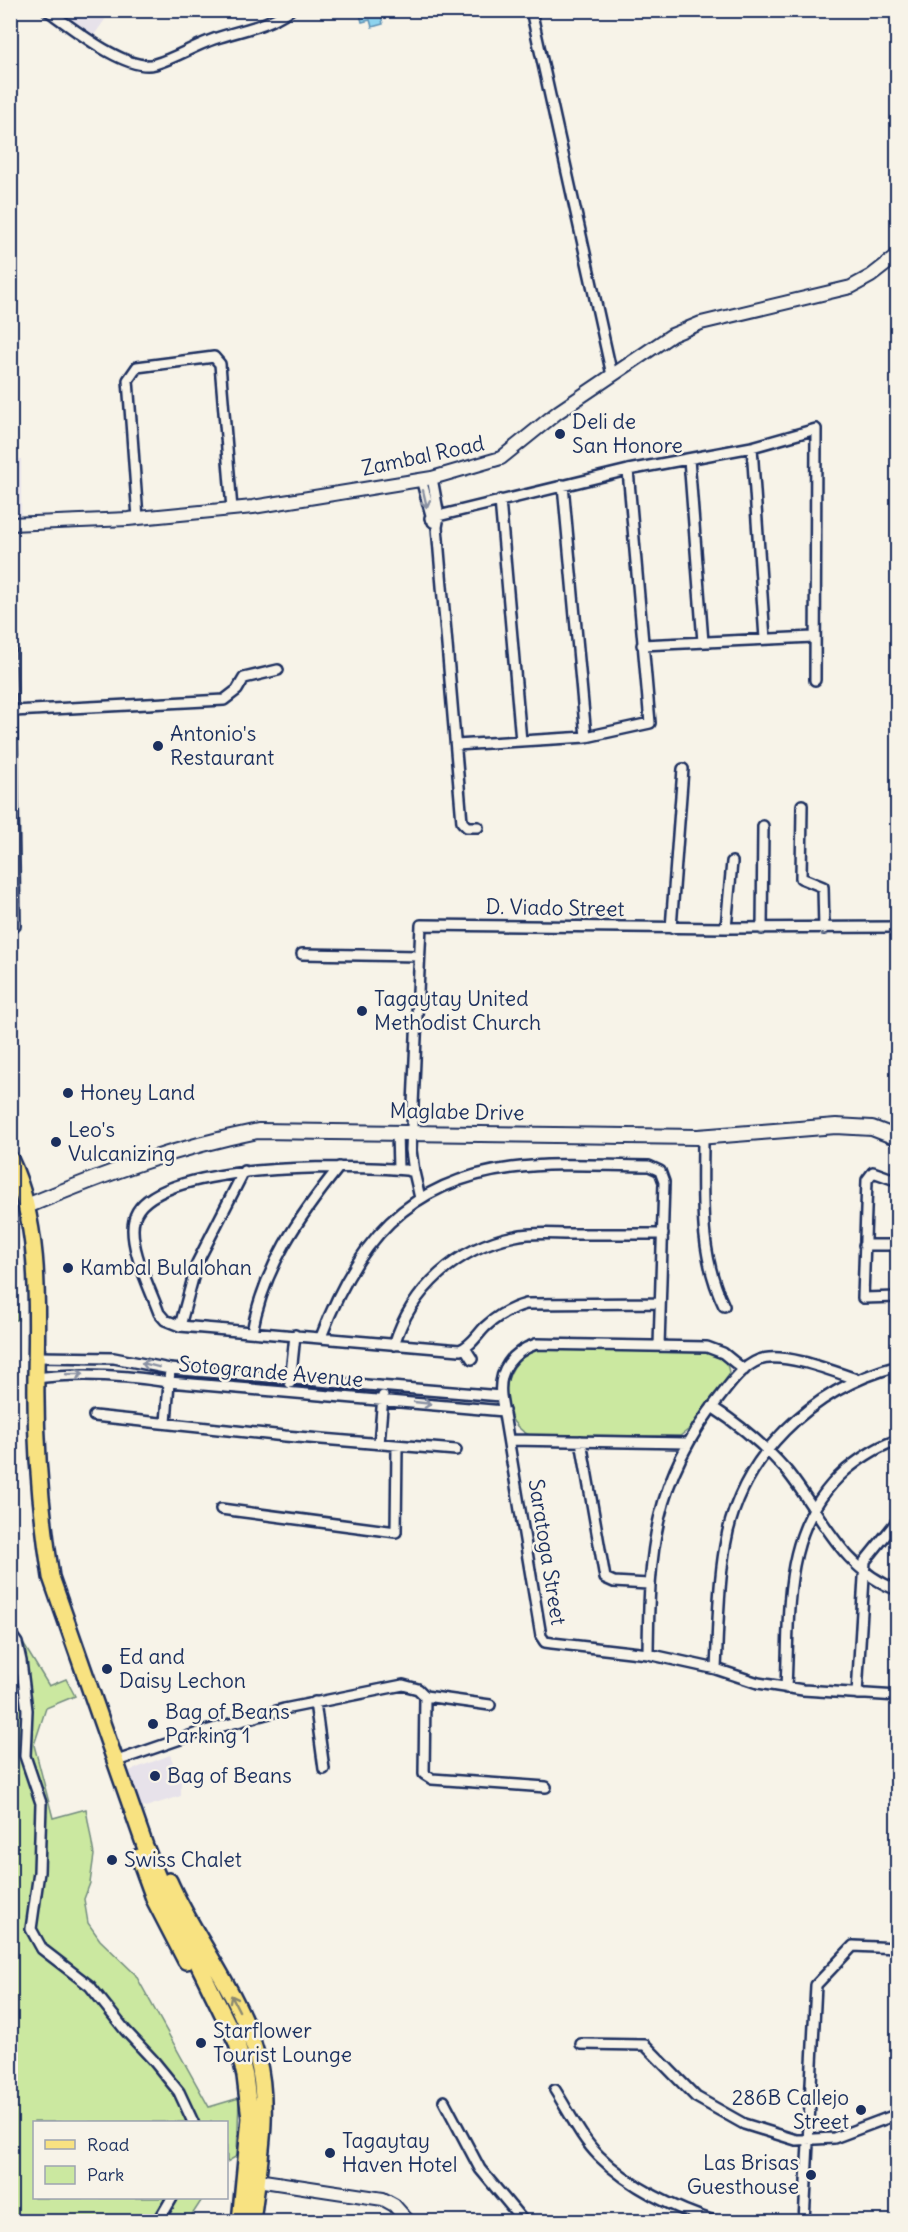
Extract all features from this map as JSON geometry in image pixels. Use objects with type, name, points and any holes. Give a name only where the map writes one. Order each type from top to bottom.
[{"type":"main road","name":"Maglabe Drive","points":[[27,1206],[142,1160],[193,1144],[258,1131],[703,1136],[836,1126],[872,1128],[897,1138]]},
{"type":"main road","points":[[10,1159],[27,1206],[33,1248],[36,1378],[44,1532],[51,1577],[114,1762],[168,1902],[233,2033],[245,2076],[250,2134],[240,2222]]},
{"type":"main road","points":[[114,1762],[135,1800],[173,1891],[249,2033],[257,2057],[263,2098],[252,2222]]},
{"type":"main road","points":[[114,1762],[122,1804],[155,1901],[226,2037],[234,2059],[242,2118],[233,2222]]},
{"type":"street","points":[[47,10],[108,51],[143,66],[155,64],[214,39],[269,24],[290,10]]},
{"type":"street","points":[[531,10],[612,375]]},
{"type":"street","name":"Zambal Road","points":[[10,524],[138,518],[231,510],[427,479],[501,458],[558,411],[681,331],[701,323],[851,287],[870,276],[897,255]]},
{"type":"street","points":[[138,518],[128,380],[137,368],[214,357],[220,364],[231,510]]},
{"type":"street","points":[[434,517],[628,470],[753,447],[816,429],[813,637],[815,680]]},
{"type":"street","points":[[753,447],[765,639]]},
{"type":"street","points":[[689,459],[703,642]]},
{"type":"street","points":[[456,745],[586,737],[651,723],[642,645],[628,470]]},
{"type":"street","points":[[427,479],[437,526],[462,822],[467,827],[478,827]]},
{"type":"street","points":[[563,485],[586,737]]},
{"type":"street","points":[[500,500],[520,741]]},
{"type":"street","points":[[10,614],[15,926],[10,926]]},
{"type":"street","points":[[642,645],[813,637]]},
{"type":"street","points":[[13,711],[224,700],[237,690],[244,678],[278,670]]},
{"type":"street","points":[[671,928],[683,769]]},
{"type":"street","points":[[802,805],[801,878],[823,887],[824,928]]},
{"type":"street","points":[[762,928],[763,825]]},
{"type":"street","points":[[726,928],[732,862]]},
{"type":"street","name":"D. Viado Street","points":[[420,1198],[411,1150],[419,928],[423,924],[671,928],[897,927]]},
{"type":"street","points":[[302,954],[419,956]]},
{"type":"street","points":[[398,1132],[398,1169]]},
{"type":"street","points":[[703,1136],[703,1233],[713,1283],[724,1306]]},
{"type":"street","points":[[321,1337],[339,1291],[366,1248],[381,1230],[420,1198],[465,1180],[510,1168],[649,1166],[664,1175],[659,1346]]},
{"type":"street","points":[[414,1172],[398,1169],[339,1167],[244,1171],[158,1192],[147,1198],[134,1220],[135,1248],[159,1312],[165,1320],[180,1326],[449,1350],[465,1348],[493,1320],[513,1308],[526,1304],[660,1303]]},
{"type":"street","points":[[252,1332],[263,1288],[287,1236],[339,1167]]},
{"type":"street","points":[[180,1326],[197,1263],[244,1171]]},
{"type":"street","points":[[897,1181],[878,1172],[869,1176],[863,1298],[897,1297]]},
{"type":"street","points":[[394,1344],[403,1322],[429,1282],[465,1255],[497,1240],[539,1234],[663,1234]]},
{"type":"street","points":[[864,1245],[897,1245]]},
{"type":"street","points":[[289,1392],[295,1335]]},
{"type":"street","name":"Saratoga Street","points":[[744,1370],[715,1349],[659,1346],[536,1344],[516,1353],[507,1363],[502,1376],[501,1396],[541,1636],[545,1642],[648,1654],[716,1669],[758,1683],[786,1688],[897,1696]]},
{"type":"street","points":[[465,1348],[472,1359]]},
{"type":"street","name":"Sotogrande Avenue","points":[[37,1357],[103,1358],[170,1369],[501,1396]]},
{"type":"street","points":[[102,1374],[103,1358]]},
{"type":"street","points":[[648,1654],[648,1584],[662,1503],[673,1470],[687,1443],[712,1407],[744,1370],[760,1359],[772,1358],[856,1379]]},
{"type":"street","points":[[124,1375],[126,1360]]},
{"type":"street","points":[[716,1669],[722,1566],[727,1536],[739,1498],[766,1449],[808,1410],[856,1379],[897,1366]]},
{"type":"street","points":[[166,1423],[170,1369]]},
{"type":"street","name":"Sotogrande Avenue","points":[[36,1378],[73,1373],[124,1375],[170,1382],[504,1411]]},
{"type":"street","points":[[379,1444],[384,1386]]},
{"type":"street","points":[[712,1407],[766,1449],[813,1507],[841,1551],[862,1572],[897,1590]]},
{"type":"street","points":[[94,1416],[456,1450]]},
{"type":"street","points":[[510,1440],[687,1443]]},
{"type":"street","points":[[786,1688],[794,1562],[798,1543],[813,1507],[823,1492],[853,1464],[868,1453],[897,1440]]},
{"type":"street","points":[[581,1441],[605,1578],[614,1582],[648,1584]]},
{"type":"street","points":[[221,1509],[396,1532],[398,1446]]},
{"type":"street","points":[[857,1694],[862,1572],[865,1561],[897,1520]]},
{"type":"street","points":[[10,1633],[17,1643],[21,1661],[27,1710],[25,1756],[41,1803],[39,1872],[31,1929],[42,1949],[90,1986],[125,2030],[153,2060],[179,2092],[193,2121]]},
{"type":"street","points":[[114,1762],[205,1731],[315,1702],[403,1685],[418,1689],[425,1696],[490,1705]]},
{"type":"street","points":[[425,1696],[424,1774],[432,1779],[546,1787]]},
{"type":"street","points":[[315,1702],[324,1769]]},
{"type":"street","points":[[804,2222],[816,1985],[853,1946],[897,1948]]},
{"type":"street","points":[[581,2044],[645,2045],[696,2097],[744,2124],[796,2140],[834,2138],[897,2114]]},
{"type":"street","points":[[555,2090],[597,2154],[620,2176],[656,2196],[717,2222]]},
{"type":"street","points":[[444,2101],[480,2169],[524,2222]]},
{"type":"street","points":[[257,2180],[383,2199],[394,2205],[409,2222]]},
{"type":"street","points":[[158,2222],[171,2199]]},
{"type":"shaded area","points":[[53,11],[111,11],[92,38]]},
{"type":"shaded area","points":[[10,459],[21,459],[21,520],[11,520]]},
{"type":"shaded area","name":"Bag of Beans","points":[[170,1755],[181,1782],[181,1796],[142,1808],[129,1771]]},
{"type":"green space","points":[[11,1220],[18,1320],[11,1320]]},
{"type":"green space","points":[[543,1349],[708,1353],[723,1360],[729,1375],[692,1427],[680,1436],[529,1435],[517,1426],[510,1415],[506,1401],[506,1387],[510,1374],[518,1362],[529,1353]]},
{"type":"green space","points":[[10,1622],[49,1686],[66,1679],[75,1696],[46,1708],[34,1745],[53,1818],[86,1809],[94,1855],[90,1883],[84,1899],[88,1923],[100,1940],[135,1974],[209,2107],[239,2098],[237,2156],[228,2161],[228,2121],[33,2121],[33,2199],[202,2199],[188,2221],[11,2221]]},
{"type":"water","points":[[359,11],[380,11],[383,24],[372,27],[370,20],[362,22]]},
{"type":"place","name":"Deli de San Honore","points":[[560,434]]},
{"type":"place","name":"Antonio's Restaurant","points":[[158,746]]},
{"type":"place","name":"Tagaytay United Methodist Church","points":[[362,1011]]},
{"type":"place","name":"Honey Land","points":[[68,1093]]},
{"type":"place","name":"Leo's Vulcanizing","points":[[56,1142]]},
{"type":"place","name":"Kambal Bulalohan","points":[[68,1268]]},
{"type":"place","name":"Ed and Daisy Lechon","points":[[107,1669]]},
{"type":"place","name":"Bag of Beans Parking 1","points":[[153,1724]]},
{"type":"place","name":"Bag of Beans","points":[[155,1776]]},
{"type":"place","name":"Swiss Chalet","points":[[112,1860]]},
{"type":"place","name":"Starflower Tourist Lounge","points":[[201,2043]]},
{"type":"place","name":"286B Callejo Street","points":[[861,2110]]},
{"type":"place","name":"Tagaytay Haven Hotel","points":[[330,2153]]},
{"type":"place","name":"Las Brisas Guesthouse","points":[[811,2175]]}]
